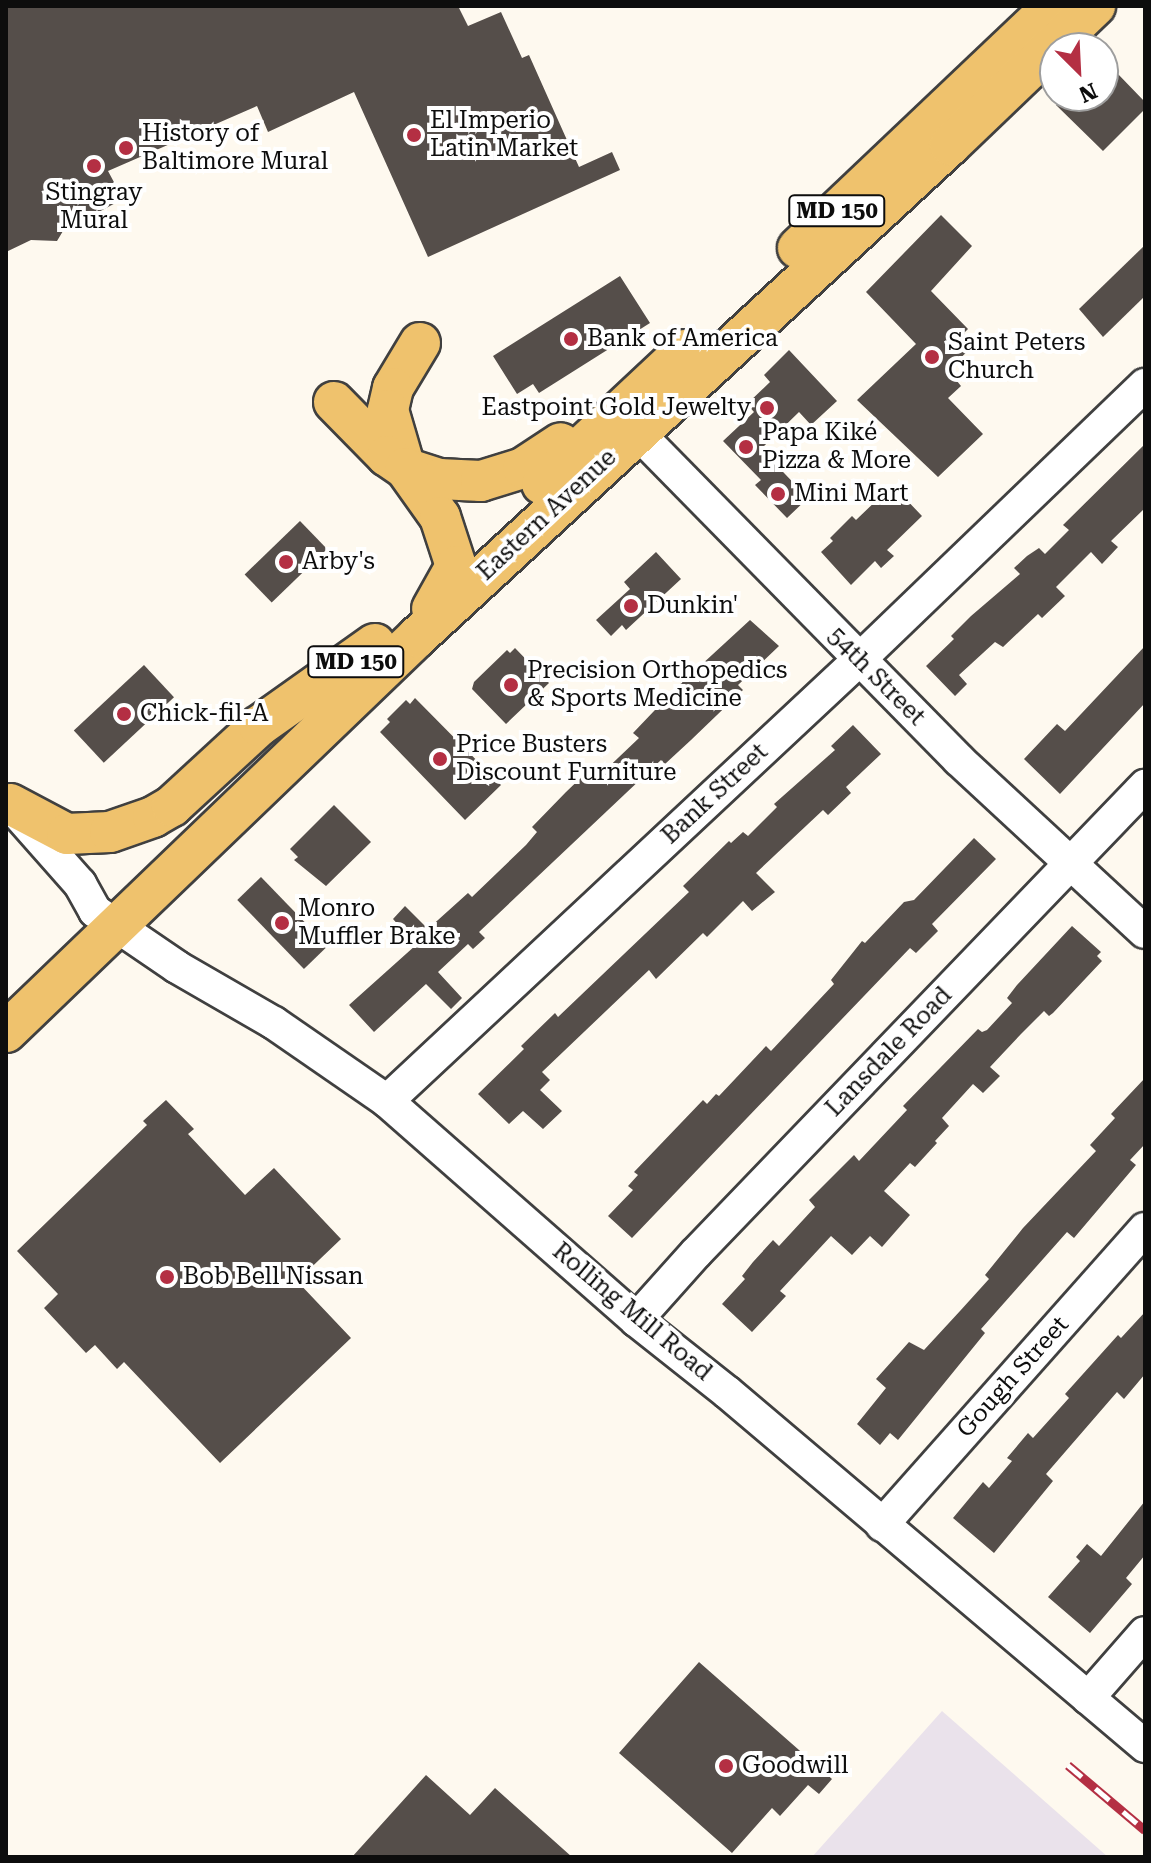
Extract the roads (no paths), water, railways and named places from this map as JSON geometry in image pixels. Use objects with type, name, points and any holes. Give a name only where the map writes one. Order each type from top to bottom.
[{"type":"main road","name":"Eastern Avenue","points":[[6,996],[106,918],[417,637],[760,283],[1053,6]]},
{"type":"main road","name":"Eastern Avenue","points":[[6,1032],[106,918],[375,644],[456,566],[950,145],[1095,6]]},
{"type":"main road","points":[[417,637],[456,566],[440,517],[405,468],[388,410],[393,388],[420,343]]},
{"type":"main road","points":[[334,402],[387,456],[405,468],[439,479],[481,481],[504,476],[523,468],[588,422],[626,422]]},
{"type":"main road","points":[[10,804],[67,834],[110,832],[153,817],[172,806],[259,726],[375,644]]},
{"type":"street","name":"Bank Street","points":[[387,1101],[859,660],[1145,385]]},
{"type":"street","name":"54th Street","points":[[626,422],[859,660],[1070,864],[1145,932]]},
{"type":"street","name":"Lansdale Road","points":[[636,1320],[707,1241],[1145,786]]},
{"type":"street","points":[[10,804],[106,918]]},
{"type":"street","name":"Rolling Mill Road","points":[[106,918],[196,979],[274,1023],[387,1101],[636,1320],[727,1392],[1145,1746]]},
{"type":"street","name":"Gough Street","points":[[882,1525],[1145,1229]]},
{"type":"street","points":[[1088,1698],[1145,1633]]},
{"type":"railway","points":[[1068,1765],[1145,1830]]},
{"type":"place","name":"El Imperio Latin Market","points":[[414,135]]},
{"type":"place","name":"History of Baltimore Mural","points":[[126,148]]},
{"type":"place","name":"Stingray Mural","points":[[94,166]]},
{"type":"place","name":"Bank of America","points":[[571,339]]},
{"type":"place","name":"Saint Peters Church","points":[[932,357]]},
{"type":"place","name":"Eastpoint Gold Jewelty","points":[[767,408]]},
{"type":"place","name":"Papa Kiké Pizza & More","points":[[746,447]]},
{"type":"place","name":"Mini Mart","points":[[778,494]]},
{"type":"place","name":"Arby's","points":[[286,562]]},
{"type":"place","name":"Dunkin'","points":[[631,606]]},
{"type":"place","name":"Precision Orthopedics & Sports Medicine","points":[[511,685]]},
{"type":"place","name":"Chick-fil-A","points":[[124,714]]},
{"type":"place","name":"Price Busters Discount Furniture","points":[[440,759]]},
{"type":"place","name":"Monro Muffler Brake","points":[[282,923]]},
{"type":"place","name":"Bob Bell Nissan","points":[[167,1277]]},
{"type":"place","name":"Goodwill","points":[[726,1766]]}]
